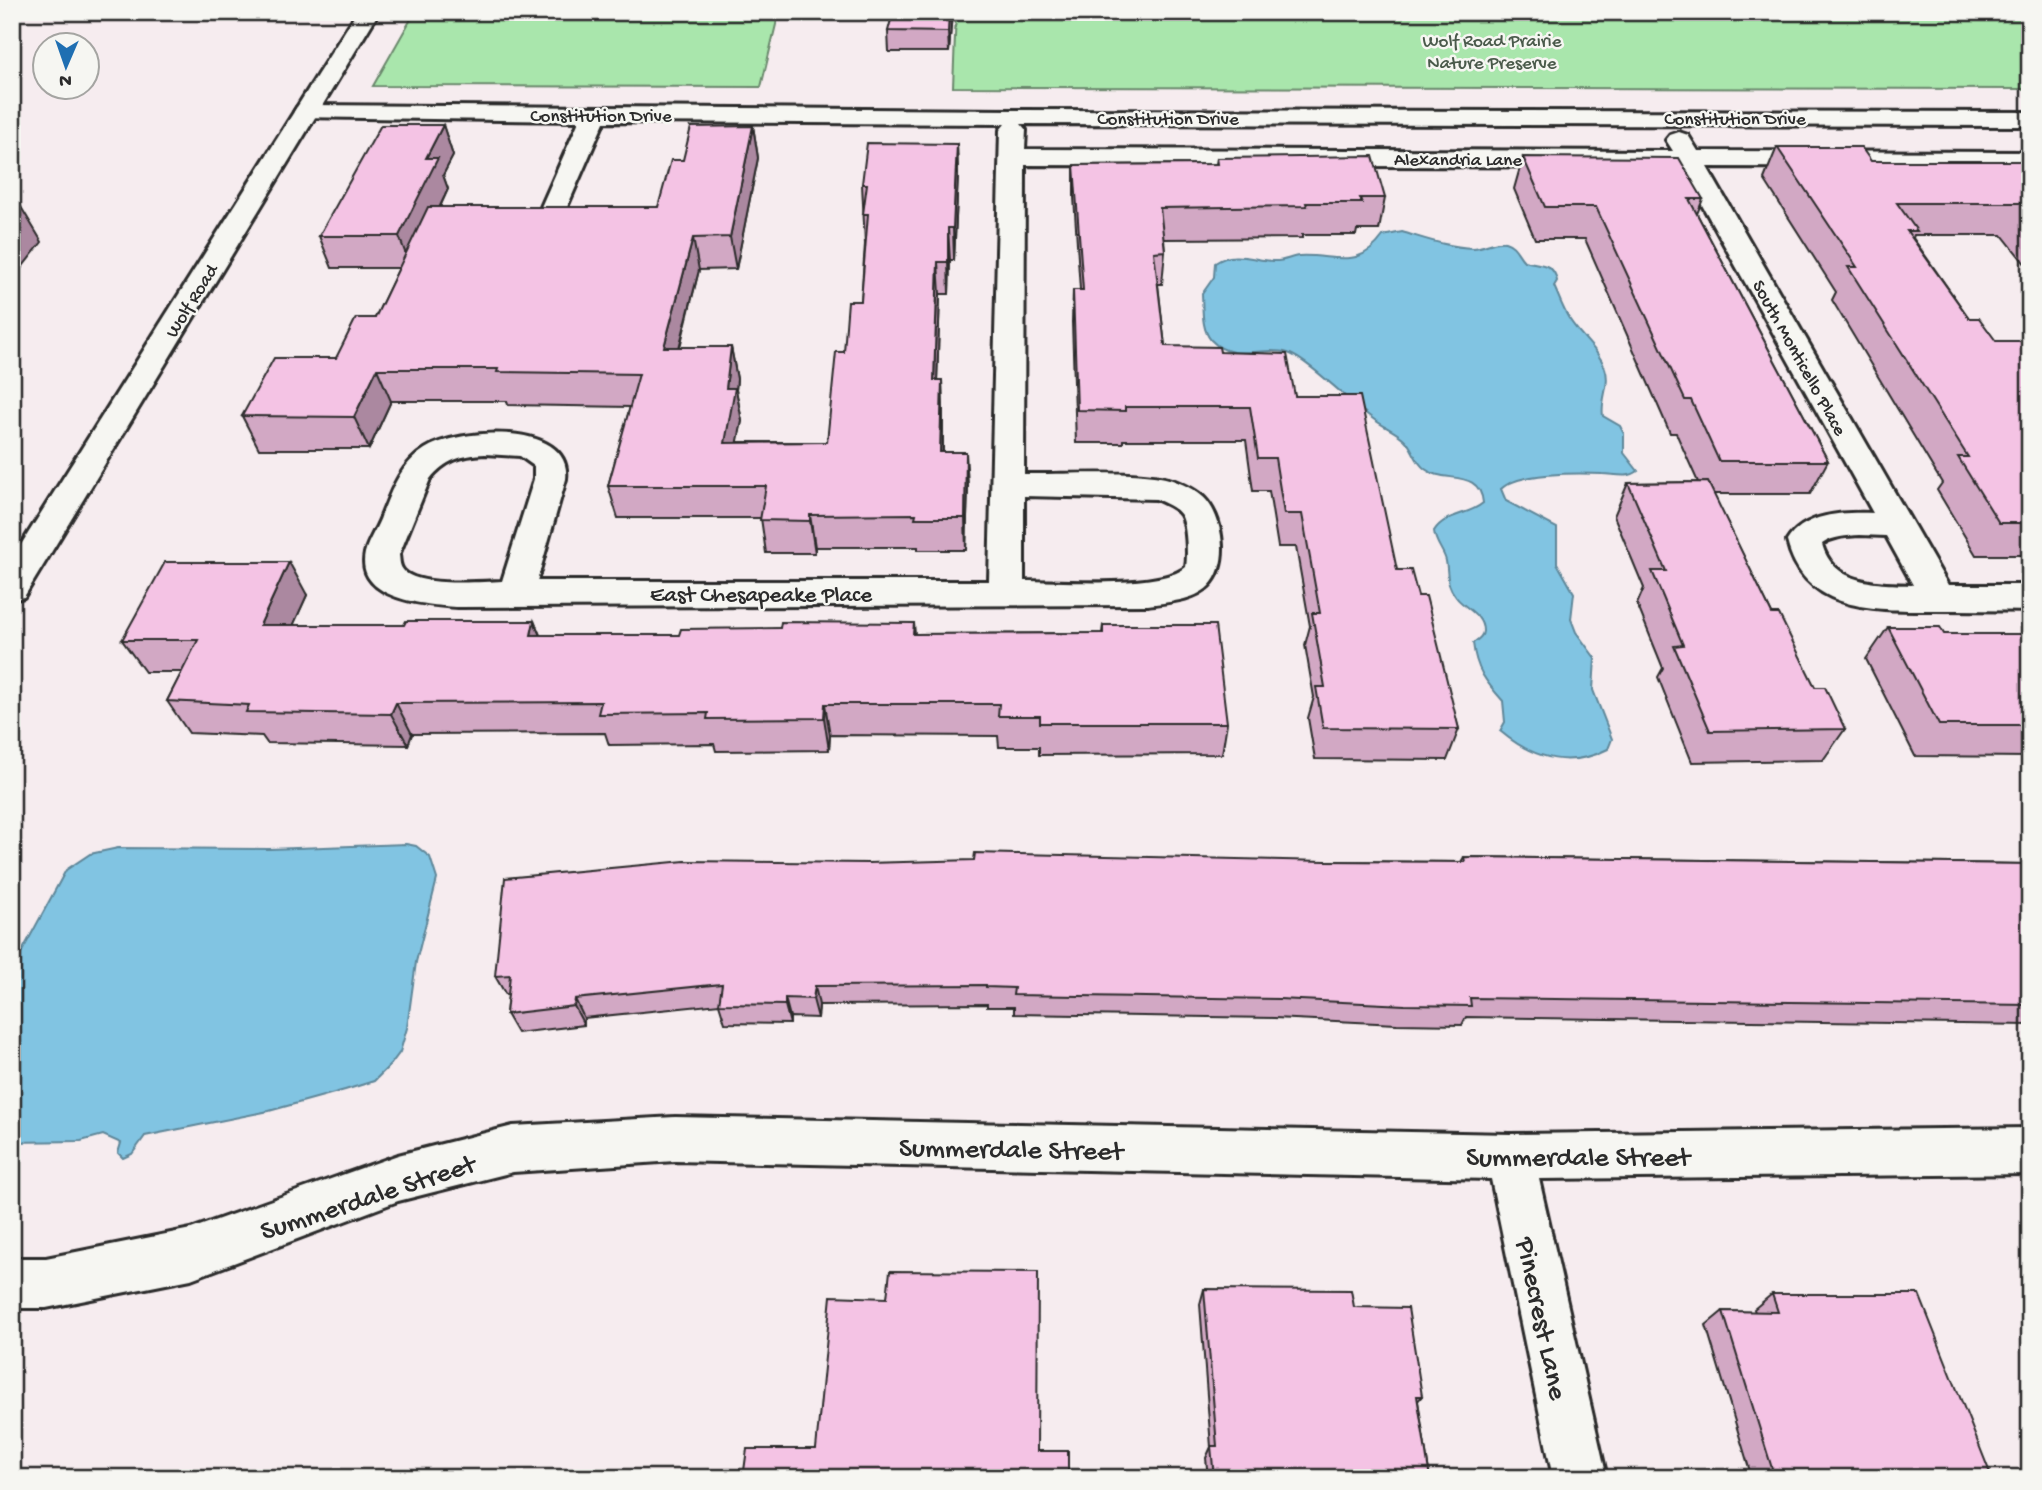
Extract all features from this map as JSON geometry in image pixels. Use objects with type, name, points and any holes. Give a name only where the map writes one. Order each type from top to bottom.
[{"type":"street","name":"Wolf Road","points":[[12,588],[368,12]]},
{"type":"street","name":"Constitution Drive","points":[[306,112],[1013,117],[2030,119]]},
{"type":"street","points":[[554,207],[595,114]]},
{"type":"street","points":[[1006,593],[1013,117]]},
{"type":"street","name":"South Monticello Place","points":[[1667,117],[1937,597]]},
{"type":"street","name":"Alexandria Lane","points":[[1013,156],[2030,160]]},
{"type":"street","name":"East Chesapeake Place","points":[[516,593],[550,479],[551,468],[547,457],[531,449],[492,443],[450,449],[423,466],[415,478],[382,556],[388,577],[400,587],[419,592],[516,593],[1168,591],[1184,586],[1197,577],[1205,556],[1199,517],[1194,507],[1163,489],[1144,486],[1008,485]]},
{"type":"street","points":[[1896,525],[1826,527],[1812,533],[1804,541],[1806,552],[1811,563],[1822,575],[1853,593],[1873,597],[2030,598]]},
{"type":"street","name":"Summerdale Street","points":[[12,1283],[46,1283],[191,1254],[398,1178],[513,1149],[675,1139],[1510,1157],[2030,1151]]},
{"type":"street","name":"Pinecrest Lane","points":[[1510,1157],[1580,1478]]},
{"type":"green space","points":[[415,12],[779,12],[761,87],[373,86]]},
{"type":"green space","name":"Wolf Road Prairie Nature Preserve","points":[[956,12],[2030,12],[2030,89],[953,87]]},
{"type":"water","points":[[1402,232],[1463,247],[1477,248],[1505,242],[1514,247],[1524,261],[1549,267],[1555,275],[1557,281],[1554,286],[1568,317],[1605,368],[1607,380],[1603,416],[1620,426],[1624,434],[1624,453],[1638,471],[1625,475],[1549,475],[1521,479],[1501,489],[1506,501],[1557,528],[1557,563],[1574,593],[1571,619],[1576,632],[1595,658],[1593,690],[1612,739],[1608,749],[1593,755],[1551,758],[1525,748],[1500,731],[1505,722],[1503,701],[1483,675],[1474,652],[1473,643],[1482,635],[1482,625],[1477,616],[1459,601],[1450,588],[1445,557],[1434,531],[1444,521],[1483,503],[1475,485],[1425,469],[1404,439],[1372,418],[1296,357],[1278,351],[1229,351],[1211,340],[1206,330],[1202,294],[1214,277],[1215,263],[1222,259],[1236,256],[1277,261],[1299,256],[1355,257],[1374,247],[1383,236]]},
{"type":"water","points":[[406,844],[416,846],[430,857],[437,879],[416,962],[407,1028],[400,1052],[374,1081],[269,1111],[145,1136],[132,1154],[123,1158],[118,1153],[121,1143],[103,1135],[81,1141],[12,1142],[12,970],[66,870],[90,854],[118,848],[269,849]]},
{"type":"building","points":[[893,12],[949,12],[948,32],[888,31]]},
{"type":"building","points":[[381,125],[443,125],[426,158],[438,158],[399,236],[319,236]]},
{"type":"building","points":[[753,126],[730,237],[693,238],[664,347],[731,347],[726,388],[735,388],[725,443],[827,442],[836,352],[844,352],[848,301],[861,301],[868,214],[863,214],[867,184],[862,184],[867,143],[957,144],[953,228],[948,228],[948,262],[938,262],[934,380],[942,380],[940,452],[966,452],[965,518],[915,518],[916,514],[810,515],[810,521],[760,520],[766,486],[608,486],[639,374],[497,372],[498,369],[377,369],[354,417],[242,416],[274,358],[336,358],[356,318],[375,318],[428,207],[658,207],[671,160],[683,160],[691,127]]},
{"type":"building","points":[[1777,147],[1861,147],[1871,161],[2025,161],[2030,167],[2030,214],[2021,203],[1897,203],[1917,231],[1907,231],[1969,318],[1979,318],[1996,341],[2030,341],[2030,523],[1999,523],[1958,457],[1968,457],[1848,267],[1857,267]]},
{"type":"building","points":[[1373,156],[1385,198],[1360,198],[1362,203],[1306,203],[1307,206],[1160,208],[1165,251],[1154,252],[1165,346],[1219,347],[1220,352],[1287,354],[1295,396],[1360,396],[1397,570],[1411,570],[1418,596],[1426,596],[1459,729],[1323,728],[1316,687],[1325,687],[1312,613],[1320,613],[1302,514],[1284,514],[1275,458],[1258,458],[1250,407],[1125,407],[1125,411],[1077,410],[1073,290],[1083,290],[1074,165],[1218,164],[1217,158]]},
{"type":"building","points":[[1523,157],[1679,158],[1703,199],[1689,199],[1828,461],[1719,461],[1691,400],[1685,400],[1596,207],[1545,207]]},
{"type":"building","points":[[1708,482],[1772,614],[1779,614],[1815,687],[1825,687],[1845,729],[1710,731],[1674,646],[1683,645],[1652,571],[1666,571],[1628,483]]},
{"type":"building","points":[[165,562],[289,562],[260,625],[404,625],[406,621],[534,621],[531,635],[679,635],[681,629],[780,628],[781,622],[914,623],[913,634],[1103,633],[1103,625],[1215,625],[1227,723],[1040,723],[1040,716],[998,716],[999,704],[825,704],[824,718],[707,719],[708,713],[598,714],[601,702],[396,703],[391,714],[246,712],[249,705],[167,701],[198,640],[122,640]]},
{"type":"building","points":[[1888,627],[1940,627],[1944,634],[2030,634],[2030,725],[1939,725]]},
{"type":"building","points":[[975,853],[1325,861],[1465,862],[1464,857],[2030,864],[2030,1005],[1470,998],[1471,1006],[1405,1005],[1279,999],[1013,995],[1014,988],[986,985],[815,986],[813,999],[785,998],[785,1005],[719,1004],[722,984],[575,999],[574,1006],[506,1014],[510,975],[495,976],[505,878],[685,861],[868,863],[974,860]]},
{"type":"building","points":[[890,1271],[1038,1272],[1037,1451],[1068,1451],[1068,1478],[743,1478],[747,1449],[816,1449],[831,1296],[887,1298]]},
{"type":"building","points":[[1204,1289],[1351,1290],[1354,1307],[1408,1308],[1422,1396],[1417,1396],[1430,1478],[1214,1478],[1211,1446],[1217,1446]]},
{"type":"building","points":[[1772,1294],[1919,1294],[1992,1478],[1775,1478],[1723,1311],[1778,1312]]}]
